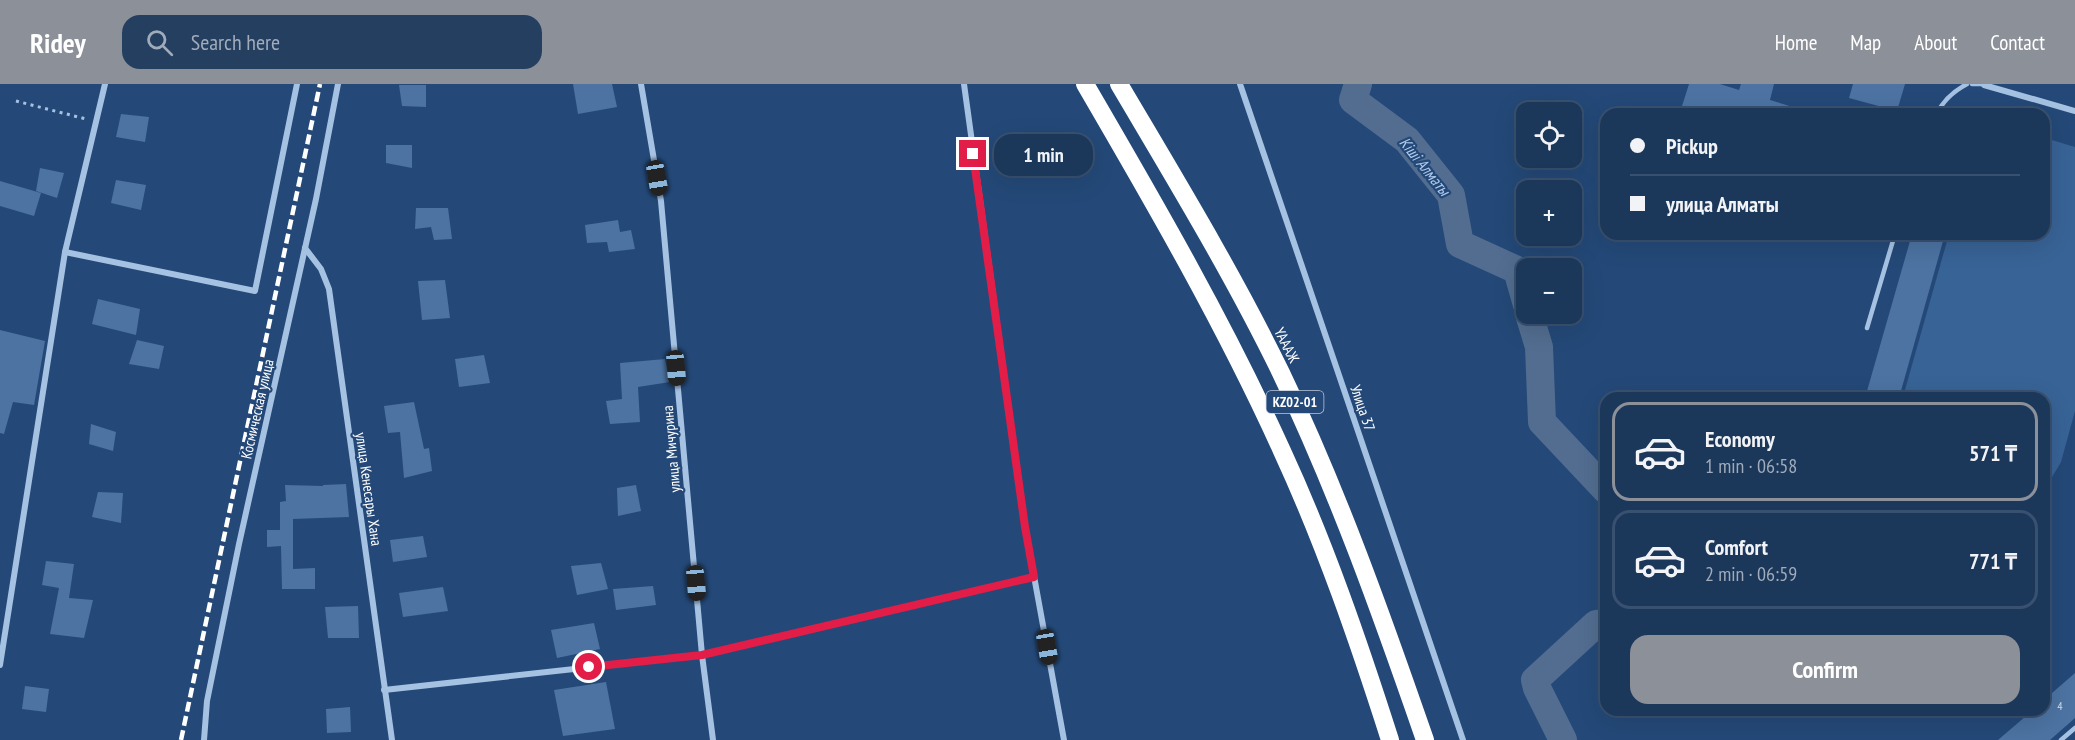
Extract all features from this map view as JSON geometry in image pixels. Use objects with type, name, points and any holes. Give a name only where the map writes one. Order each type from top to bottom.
[{"type":"highway","name":"KZ02-01","points":[[1085,84],[1182,255],[1282,451],[1342,603],[1390,740]]},
{"type":"highway","name":"ҮАААЖ","points":[[1119,84],[1240,293],[1311,437],[1384,618],[1425,740]]},
{"type":"street","points":[[0,665],[65,252],[105,84]]},
{"type":"street","points":[[65,252],[255,291],[297,84]]},
{"type":"street","name":"Космическая улица","points":[[204,740],[207,701],[216,656],[305,248],[338,84]]},
{"type":"street","name":"улица Мичурина","points":[[641,84],[661,201],[702,655],[713,740]]},
{"type":"street","points":[[964,84],[1025,527],[1064,740]]},
{"type":"street","name":"Улица 37","points":[[1240,84],[1463,740]]},
{"type":"street","points":[[1985,85],[2074,110]]},
{"type":"street","name":"улица Кенесары Хана","points":[[305,248],[321,269],[329,289],[392,740]]},
{"type":"street","points":[[384,690],[702,655],[1034,577]]},
{"type":"lane","points":[[1939,108],[1956,90],[1967,84]]},
{"type":"lane","points":[[1972,84],[1985,85]]},
{"type":"lane","points":[[1868,328],[1893,240]]},
{"type":"lane","points":[[2061,740],[2075,728]]},
{"type":"path","points":[[16,101],[96,121]]},
{"type":"shaded area","points":[[2050,140],[2075,147],[2075,411],[2061,462],[2050,481],[2050,392],[1904,392],[1947,240],[2050,240]]},
{"type":"building","points":[[573,84],[612,84],[617,107],[578,114]]},
{"type":"building","points":[[1689,84],[1720,84],[1739,90],[1741,84],[1774,84],[1770,100],[1796,108],[1688,108],[1682,106]]},
{"type":"building","points":[[1853,84],[1905,84],[1898,108],[1886,108],[1849,98]]},
{"type":"building","points":[[399,85],[426,85],[426,107],[402,106]]},
{"type":"building","points":[[121,114],[149,117],[145,142],[116,137]]},
{"type":"building","points":[[386,145],[412,145],[412,168],[386,163]]},
{"type":"building","points":[[40,168],[64,173],[57,198],[36,191]]},
{"type":"building","points":[[116,180],[146,185],[141,210],[111,203]]},
{"type":"building","points":[[0,181],[41,193],[34,216],[0,206]]},
{"type":"building","points":[[416,208],[448,208],[452,239],[434,240],[431,227],[415,229]]},
{"type":"building","points":[[618,220],[620,232],[631,230],[635,249],[609,252],[607,242],[587,243],[585,225]]},
{"type":"building","points":[[1910,240],[1943,240],[1901,392],[1867,392]]},
{"type":"building","points":[[445,280],[450,318],[422,320],[418,281]]},
{"type":"building","points":[[98,299],[140,309],[136,335],[92,324]]},
{"type":"building","points":[[0,330],[45,341],[34,405],[13,402],[4,434],[0,433]]},
{"type":"building","points":[[137,340],[164,346],[159,369],[129,364]]},
{"type":"building","points":[[484,355],[490,383],[459,387],[455,359]]},
{"type":"building","points":[[665,359],[670,382],[638,387],[640,422],[610,424],[606,401],[622,399],[620,363]]},
{"type":"building","points":[[414,402],[424,449],[429,448],[432,471],[404,478],[400,432],[388,433],[384,406]]},
{"type":"building","points":[[91,424],[116,432],[113,451],[89,444]]},
{"type":"building","points":[[346,484],[349,517],[293,519],[293,569],[315,568],[315,589],[282,589],[281,546],[267,547],[267,530],[280,530],[280,502],[286,501],[285,485]]},
{"type":"building","points":[[636,485],[641,511],[618,516],[617,488]]},
{"type":"building","points":[[98,492],[123,493],[121,523],[92,517]]},
{"type":"building","points":[[423,536],[427,557],[393,562],[390,540]]},
{"type":"building","points":[[46,561],[74,564],[69,598],[93,600],[84,638],[50,634],[59,588],[42,585]]},
{"type":"building","points":[[601,563],[608,589],[577,595],[571,566]]},
{"type":"building","points":[[653,586],[656,605],[616,610],[613,589]]},
{"type":"building","points":[[443,587],[448,611],[403,617],[399,593]]},
{"type":"building","points":[[358,606],[359,638],[328,638],[325,607]]},
{"type":"building","points":[[594,623],[600,649],[557,658],[551,630]]},
{"type":"building","points":[[2075,673],[2075,718],[2050,740],[1998,740],[2026,716],[2050,716],[2050,695]]},
{"type":"building","points":[[606,682],[615,729],[563,736],[554,690]]},
{"type":"building","points":[[25,686],[49,689],[46,712],[22,709]]},
{"type":"building","points":[[350,707],[351,732],[327,733],[326,709]]},
{"type":"waterway","name":"Кіші Алматы","points":[[1358,84],[1353,100],[1407,140],[1451,195],[1460,244],[1516,270]]},
{"type":"waterway","name":"Кіші Алматы","points":[[1532,324],[1539,347],[1542,422],[1600,484]]},
{"type":"waterway","name":"Кіші Алматы","points":[[1563,740],[1535,680],[1596,624],[1600,624]]},
{"type":"railway","points":[[181,740],[320,84]]},
{"type":"route","points":[[589,667],[702,655],[1034,577],[973,154]]}]
